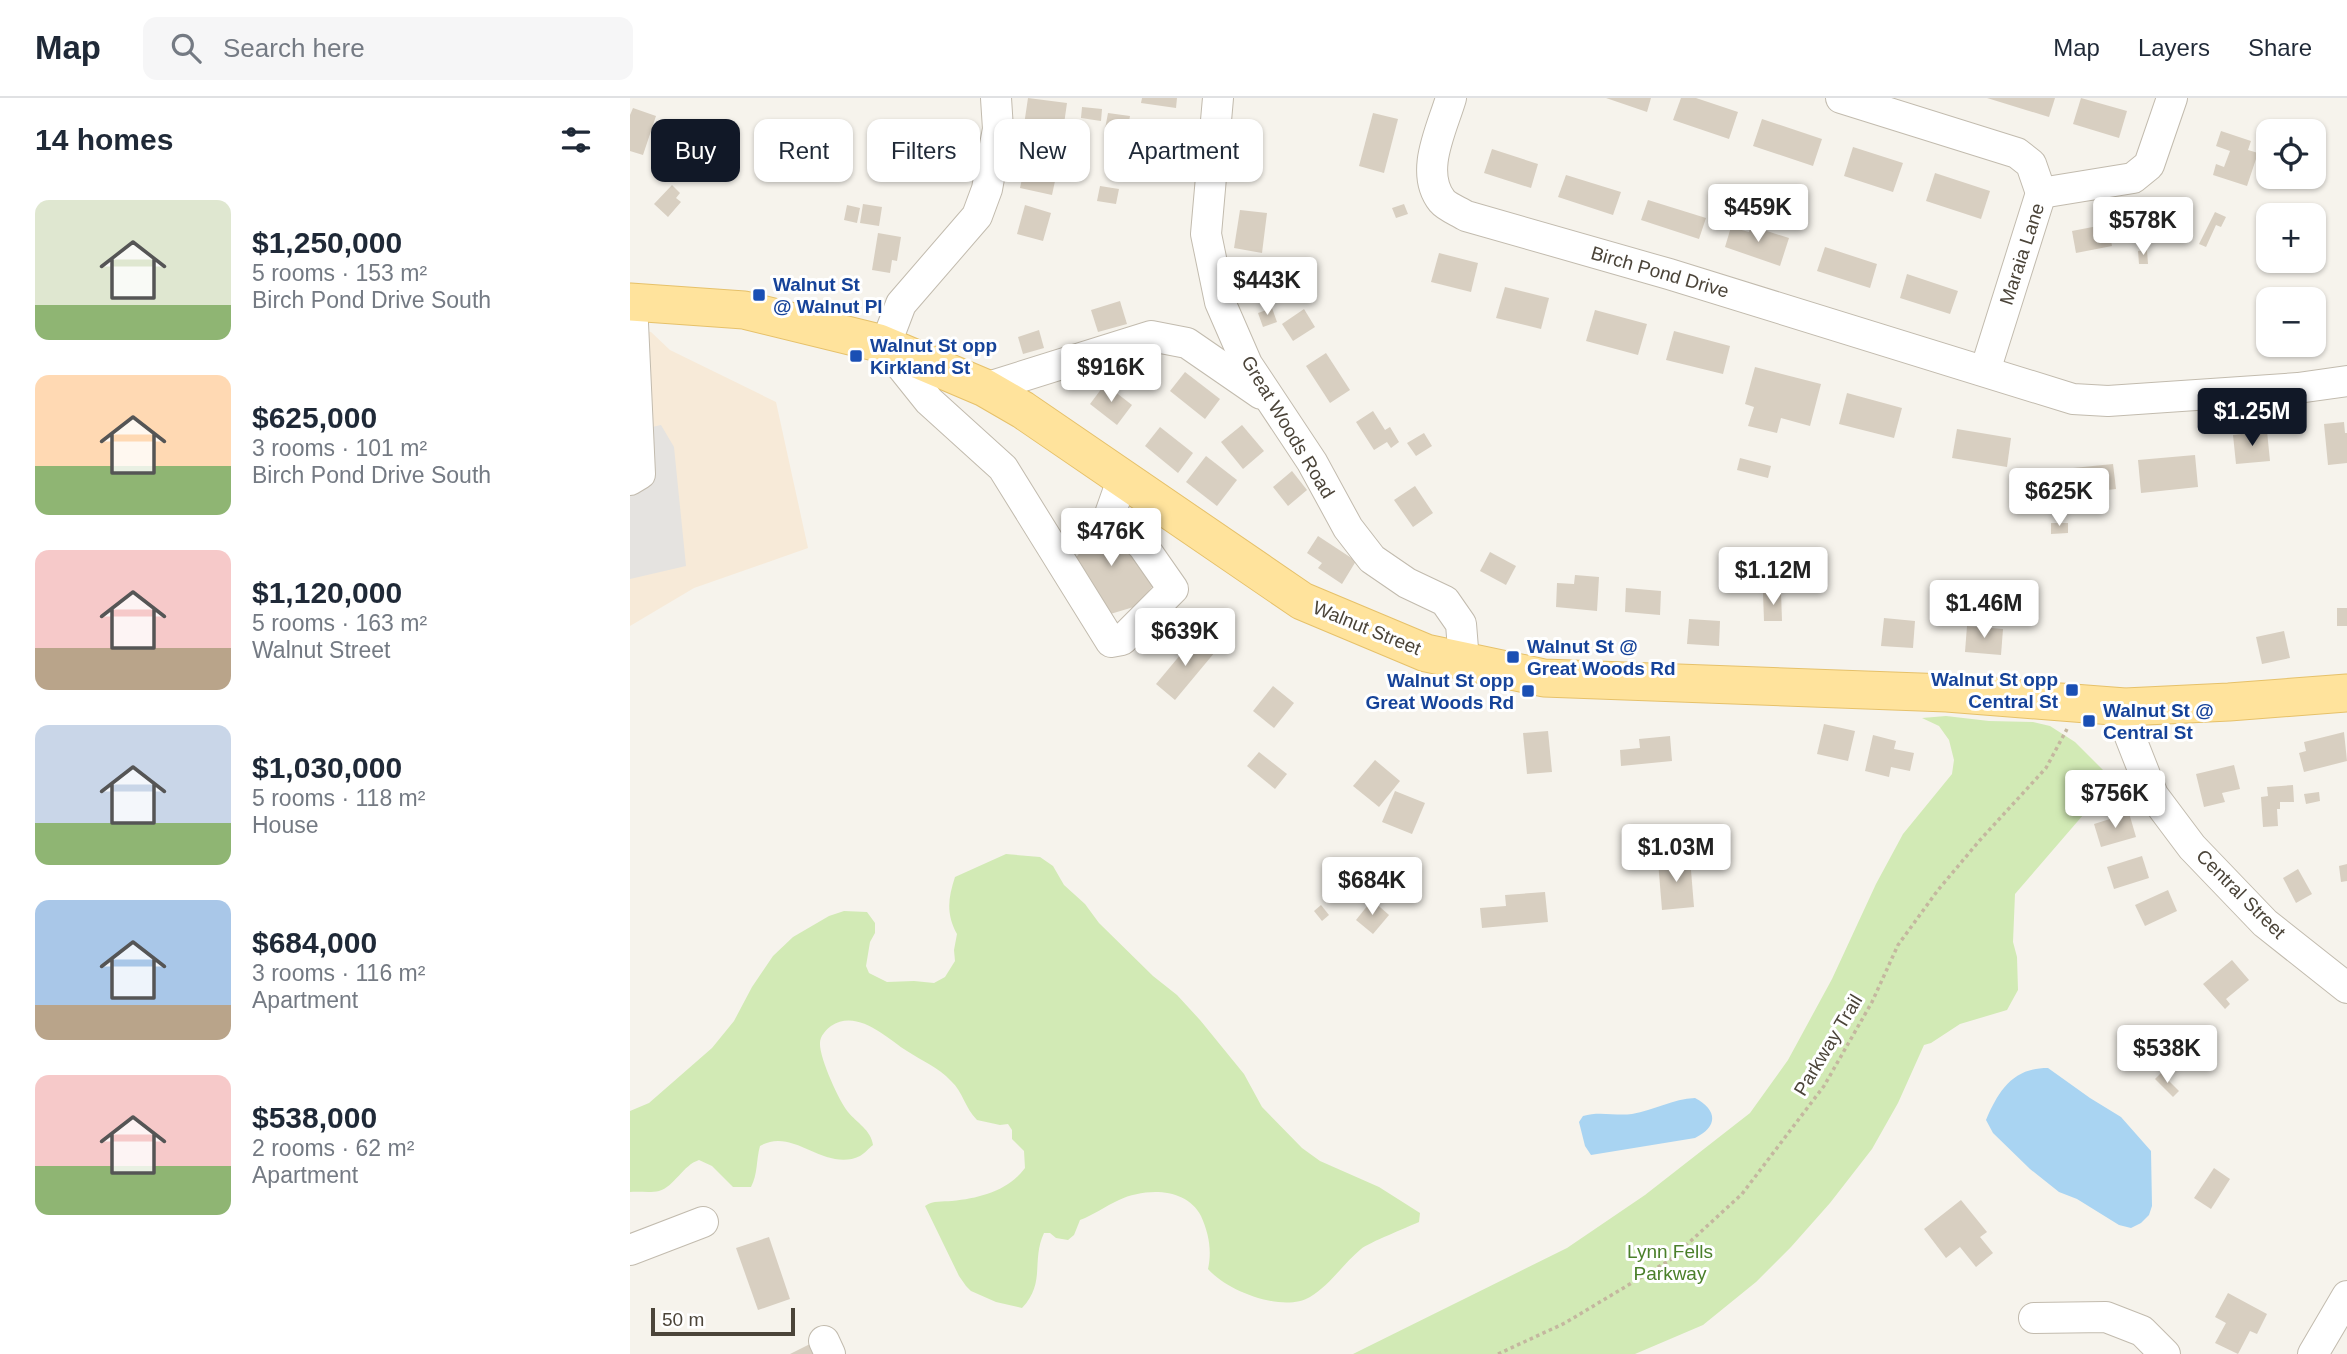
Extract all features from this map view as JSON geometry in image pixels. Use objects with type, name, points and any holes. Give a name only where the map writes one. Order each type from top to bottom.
[{"type":"main road","name":"Walnut Street","points":[[631,302],[744,310],[885,346],[985,388],[1023,410],[1302,601],[1426,653],[1544,678],[1933,693],[2125,707],[2347,693]]},
{"type":"street","points":[[996,98],[998,129],[993,161],[977,216],[901,304],[885,346],[929,401],[1003,468],[1111,642],[1122,640],[1173,589],[1143,546],[1110,514],[1122,480]]},
{"type":"street","name":"Great Woods Road","points":[[1217,98],[1206,234],[1220,302],[1247,364],[1311,462],[1348,528],[1372,559],[1406,583],[1445,601],[1461,624],[1464,661]]},
{"type":"street","name":"Birch Pond Drive","points":[[1451,98],[1432,162],[1432,181],[1443,202],[1466,216],[1669,274],[2073,399],[2108,401],[2298,388],[2347,381]]},
{"type":"street","points":[[1841,98],[2017,153],[2031,164],[2041,192]]},
{"type":"street","name":"Maraia Lane","points":[[1985,371],[2041,192],[2133,178],[2149,165],[2172,98]]},
{"type":"street","points":[[630,480],[640,474],[631,302]]},
{"type":"street","points":[[985,388],[1151,336],[1187,343],[1271,401]]},
{"type":"street","name":"Central Street","points":[[2125,707],[2129,734],[2152,795],[2192,847],[2265,923],[2347,988]]},
{"type":"street","points":[[630,1250],[703,1222]]},
{"type":"street","points":[[2313,1354],[2347,1296]]},
{"type":"street","points":[[2034,1318],[2106,1317],[2142,1331],[2165,1354]]},
{"type":"path","name":"Parkway Trail","points":[[1498,1354],[1565,1323],[1670,1260],[1742,1194],[1824,1086],[1872,1002],[1898,945],[1938,890],[2046,768],[2079,705]]},
{"type":"shaded area","points":[[630,330],[651,332],[670,350],[776,402],[808,548],[694,588],[630,626]]},
{"type":"shaded area","points":[[661,425],[674,447],[686,566],[630,579],[630,432]]},
{"type":"green space","name":"Lynn Fells Parkway","points":[[1946,716],[2033,722],[2050,726],[2075,742],[2126,793],[2090,807],[2015,894],[2013,942],[2017,957],[2018,990],[2007,1010],[1960,1024],[1924,1045],[1898,1103],[1872,1149],[1791,1247],[1756,1282],[1703,1325],[1635,1354],[1353,1354],[1567,1248],[1645,1195],[1750,1113],[1788,1060],[1832,979],[1876,884],[1903,834],[1952,774],[1954,760],[1949,740],[1939,726],[1922,718]]},
{"type":"green space","points":[[1006,854],[1040,857],[1053,866],[1064,885],[1085,904],[1099,923],[1200,1020],[1244,1074],[1262,1107],[1302,1148],[1320,1161],[1379,1187],[1420,1213],[1419,1222],[1361,1249],[1324,1287],[1310,1297],[1299,1301],[1271,1301],[1228,1285],[1208,1269],[1209,1242],[1201,1216],[1194,1206],[1175,1195],[1141,1193],[1119,1200],[1080,1220],[1074,1235],[1068,1240],[1044,1233],[1038,1253],[1034,1290],[1029,1299],[1022,1308],[996,1302],[966,1286],[925,1206],[935,1202],[973,1198],[1002,1188],[1025,1168],[1024,1151],[1012,1139],[1012,1130],[1008,1124],[977,1120],[955,1085],[941,1072],[871,1027],[851,1020],[831,1026],[820,1043],[830,1079],[844,1106],[872,1140],[873,1145],[863,1154],[847,1160],[834,1159],[797,1145],[772,1141],[760,1146],[751,1187],[733,1187],[712,1166],[699,1160],[688,1166],[664,1189],[656,1192],[630,1192],[630,1111],[649,1103],[712,1048],[734,1021],[773,956],[793,937],[829,916],[844,911],[867,912],[875,923],[866,966],[869,973],[887,982],[934,983],[945,977],[955,961],[957,934],[949,906],[955,877]]},
{"type":"water","points":[[2048,1068],[2121,1117],[2151,1151],[2152,1206],[2149,1215],[2141,1223],[2131,1228],[2119,1225],[2077,1199],[2059,1192],[2030,1169],[1993,1133],[1986,1120],[2002,1090],[2025,1072]]},
{"type":"water","points":[[1695,1098],[1708,1108],[1712,1118],[1708,1129],[1695,1138],[1591,1155],[1585,1146],[1579,1122],[1583,1116],[1632,1114]]},
{"type":"building","points":[[1028,98],[1067,103],[1065,119],[1025,119]]},
{"type":"building","points":[[1142,98],[1177,98],[1176,108],[1141,103]]},
{"type":"building","points":[[1606,98],[1651,98],[1647,112]]},
{"type":"building","points":[[1681,98],[1696,98],[1738,112],[1729,139],[1673,120]]},
{"type":"building","points":[[1987,98],[2055,98],[2049,117]]},
{"type":"building","points":[[2081,98],[2127,111],[2119,138],[2073,124]]},
{"type":"building","points":[[1082,107],[1102,109],[1101,121],[1081,118]]},
{"type":"building","points":[[633,108],[656,116],[651,119],[651,131],[643,155],[630,151],[630,115]]},
{"type":"building","points":[[1108,113],[1130,116],[1129,119],[1107,119]]},
{"type":"building","points":[[1373,113],[1398,119],[1384,173],[1359,166]]},
{"type":"building","points":[[1762,119],[1822,139],[1813,166],[1753,146]]},
{"type":"building","points":[[2221,131],[2251,141],[2248,150],[2256,152],[2256,159],[2247,186],[2213,175],[2216,164],[2224,167],[2230,151],[2216,146]]},
{"type":"building","points":[[1853,147],[1903,163],[1893,192],[1844,176]]},
{"type":"building","points":[[1492,149],[1538,164],[1531,188],[1484,173]]},
{"type":"building","points":[[1935,173],[1990,191],[1981,219],[1926,201]]},
{"type":"building","points":[[1566,175],[1621,192],[1613,215],[1558,197]]},
{"type":"building","points":[[1021,182],[1055,182],[1052,195],[1020,188]]},
{"type":"building","points":[[672,185],[680,193],[676,198],[681,202],[668,217],[654,204]]},
{"type":"building","points":[[1100,186],[1119,189],[1116,204],[1097,201]]},
{"type":"building","points":[[1648,200],[1706,218],[1699,239],[1641,220]]},
{"type":"building","points":[[863,204],[882,207],[879,226],[860,223]]},
{"type":"building","points":[[1404,204],[1408,214],[1396,218],[1392,208]]},
{"type":"building","points":[[847,205],[860,208],[857,223],[844,220]]},
{"type":"building","points":[[1025,205],[1051,213],[1043,241],[1017,234]]},
{"type":"building","points":[[1240,210],[1267,213],[1262,253],[1234,248]]},
{"type":"building","points":[[2215,212],[2226,217],[2221,227],[2216,225],[2206,247],[2199,244]]},
{"type":"building","points":[[2108,224],[2112,246],[2076,253],[2072,231]]},
{"type":"building","points":[[1751,226],[1789,238],[1780,266],[1725,247],[1731,227],[1749,232]]},
{"type":"building","points":[[878,233],[901,237],[897,261],[892,260],[890,273],[872,270]]},
{"type":"building","points":[[1825,247],[1877,264],[1870,288],[1817,271]]},
{"type":"building","points":[[2147,250],[2148,264],[2139,264],[2138,251]]},
{"type":"building","points":[[1439,253],[1478,263],[1471,292],[1431,282]]},
{"type":"building","points":[[1907,274],[1958,291],[1950,314],[1900,298]]},
{"type":"building","points":[[1505,287],[1549,298],[1541,329],[1496,318]]},
{"type":"building","points":[[1120,301],[1127,324],[1098,332],[1091,310]]},
{"type":"building","points":[[1272,308],[1277,322],[1263,327],[1258,313]]},
{"type":"building","points":[[1304,309],[1315,327],[1293,341],[1282,324]]},
{"type":"building","points":[[1595,310],[1647,324],[1638,355],[1586,341]]},
{"type":"building","points":[[1039,330],[1044,348],[1023,354],[1018,337]]},
{"type":"building","points":[[1674,331],[1730,346],[1723,374],[1666,360]]},
{"type":"building","points":[[1326,353],[1350,390],[1330,403],[1306,366]]},
{"type":"building","points":[[1755,367],[1821,384],[1810,426],[1781,418],[1777,433],[1748,426],[1754,407],[1745,404]]},
{"type":"building","points":[[1185,372],[1220,399],[1205,419],[1170,391]]},
{"type":"building","points":[[1105,384],[1132,405],[1117,425],[1090,404]]},
{"type":"building","points":[[1847,393],[1902,408],[1894,438],[1839,424]]},
{"type":"building","points":[[1373,411],[1385,430],[1390,427],[1399,442],[1391,448],[1387,442],[1374,450],[1356,422]]},
{"type":"building","points":[[2344,422],[2347,433],[2347,463],[2328,465],[2324,424]]},
{"type":"building","points":[[1242,425],[1264,451],[1243,469],[1221,442]]},
{"type":"building","points":[[1160,427],[1193,453],[1178,473],[1145,446]]},
{"type":"building","points":[[1957,429],[2011,438],[2007,467],[1952,458]]},
{"type":"building","points":[[2267,431],[2270,461],[2236,464],[2233,435]]},
{"type":"building","points":[[1424,433],[1432,446],[1416,456],[1407,443]]},
{"type":"building","points":[[2195,455],[2198,487],[2141,493],[2138,460]]},
{"type":"building","points":[[1206,456],[1237,480],[1217,506],[1186,482]]},
{"type":"building","points":[[1740,458],[1771,466],[1768,478],[1737,470]]},
{"type":"building","points":[[2113,464],[2116,489],[2065,495],[2063,469]]},
{"type":"building","points":[[1292,471],[1307,490],[1288,506],[1273,487]]},
{"type":"building","points":[[1415,486],[1433,513],[1413,527],[1394,500]]},
{"type":"building","points":[[1093,516],[1104,535],[1122,531],[1155,583],[1137,606],[1107,615],[1072,562],[1084,548],[1072,530]]},
{"type":"building","points":[[2051,523],[2068,523],[2068,533],[2051,534]]},
{"type":"building","points":[[1318,536],[1356,561],[1342,584],[1318,568],[1322,563],[1307,553]]},
{"type":"building","points":[[1490,552],[1516,566],[1506,585],[1480,571]]},
{"type":"building","points":[[1575,575],[1599,577],[1597,611],[1556,607],[1557,583],[1574,584]]},
{"type":"building","points":[[1626,588],[1661,591],[1660,615],[1625,612]]},
{"type":"building","points":[[1781,592],[1782,621],[1764,621],[1763,593]]},
{"type":"building","points":[[2337,608],[2347,608],[2347,626],[2337,626]]},
{"type":"building","points":[[1884,618],[1915,621],[1913,648],[1881,646]]},
{"type":"building","points":[[1689,619],[1720,621],[1719,646],[1687,644]]},
{"type":"building","points":[[1967,626],[2003,629],[2001,655],[1965,652]]},
{"type":"building","points":[[2284,631],[2290,658],[2262,664],[2256,637]]},
{"type":"building","points":[[1196,636],[1215,652],[1175,700],[1156,684]]},
{"type":"building","points":[[1273,686],[1294,703],[1274,728],[1253,711]]},
{"type":"building","points":[[1824,724],[1855,731],[1848,761],[1817,754]]},
{"type":"building","points":[[1548,731],[1552,772],[1527,774],[1523,733]]},
{"type":"building","points":[[2344,732],[2347,761],[2304,772],[2299,753],[2306,751],[2304,742]]},
{"type":"building","points":[[1873,735],[1896,741],[1894,749],[1914,753],[1910,771],[1891,767],[1889,777],[1865,771]]},
{"type":"building","points":[[1670,736],[1672,761],[1621,766],[1620,750],[1640,748],[1639,739]]},
{"type":"building","points":[[1259,752],[1287,774],[1275,789],[1247,766]]},
{"type":"building","points":[[1375,760],[1400,781],[1379,807],[1353,786]]},
{"type":"building","points":[[2234,765],[2240,789],[2222,793],[2225,802],[2204,807],[2196,774]]},
{"type":"building","points":[[2293,785],[2294,802],[2280,802],[2280,809],[2277,809],[2278,826],[2263,827],[2261,797],[2268,796],[2267,787]]},
{"type":"building","points":[[1395,791],[1425,803],[1412,834],[1382,822]]},
{"type":"building","points":[[2319,792],[2320,801],[2306,804],[2304,794]]},
{"type":"building","points":[[2129,813],[2136,837],[2101,847],[2094,824]]},
{"type":"building","points":[[2142,856],[2149,878],[2114,889],[2107,867]]},
{"type":"building","points":[[1690,858],[1694,907],[1662,910],[1658,861]]},
{"type":"building","points":[[2347,864],[2347,881],[2341,882],[2339,866]]},
{"type":"building","points":[[2298,869],[2312,894],[2296,903],[2283,878]]},
{"type":"building","points":[[2168,890],[2177,911],[2145,926],[2135,905]]},
{"type":"building","points":[[1545,892],[1548,922],[1482,928],[1480,908],[1506,906],[1505,895]]},
{"type":"building","points":[[1372,900],[1389,915],[1373,934],[1356,920]]},
{"type":"building","points":[[1321,905],[1329,915],[1322,921],[1314,911]]},
{"type":"building","points":[[2232,960],[2249,980],[2226,999],[2230,1004],[2225,1009],[2203,984]]},
{"type":"building","points":[[2161,1073],[2179,1091],[2173,1097],[2155,1079]]},
{"type":"building","points":[[2214,1168],[2230,1179],[2211,1209],[2194,1198]]},
{"type":"building","points":[[1961,1200],[1987,1232],[1980,1237],[1993,1253],[1976,1267],[1960,1247],[1946,1258],[1924,1229]]},
{"type":"building","points":[[769,1237],[790,1299],[758,1310],[736,1248]]},
{"type":"building","points":[[2228,1293],[2267,1314],[2257,1334],[2250,1331],[2238,1354],[2215,1343],[2226,1323],[2215,1317]]},
{"type":"building","points":[[812,1343],[817,1354],[790,1354]]},
{"type":"place","name":"Walnut St @ Walnut Pl","points":[[759,295]]},
{"type":"place","name":"Walnut St opp Kirkland St","points":[[856,356]]},
{"type":"place","name":"Walnut St @ Great Woods Rd","points":[[1513,657]]},
{"type":"place","name":"Walnut St opp Central St","points":[[2072,690]]},
{"type":"place","name":"Walnut St opp Great Woods Rd","points":[[1528,691]]},
{"type":"place","name":"Walnut St @ Central St","points":[[2089,721]]}]
